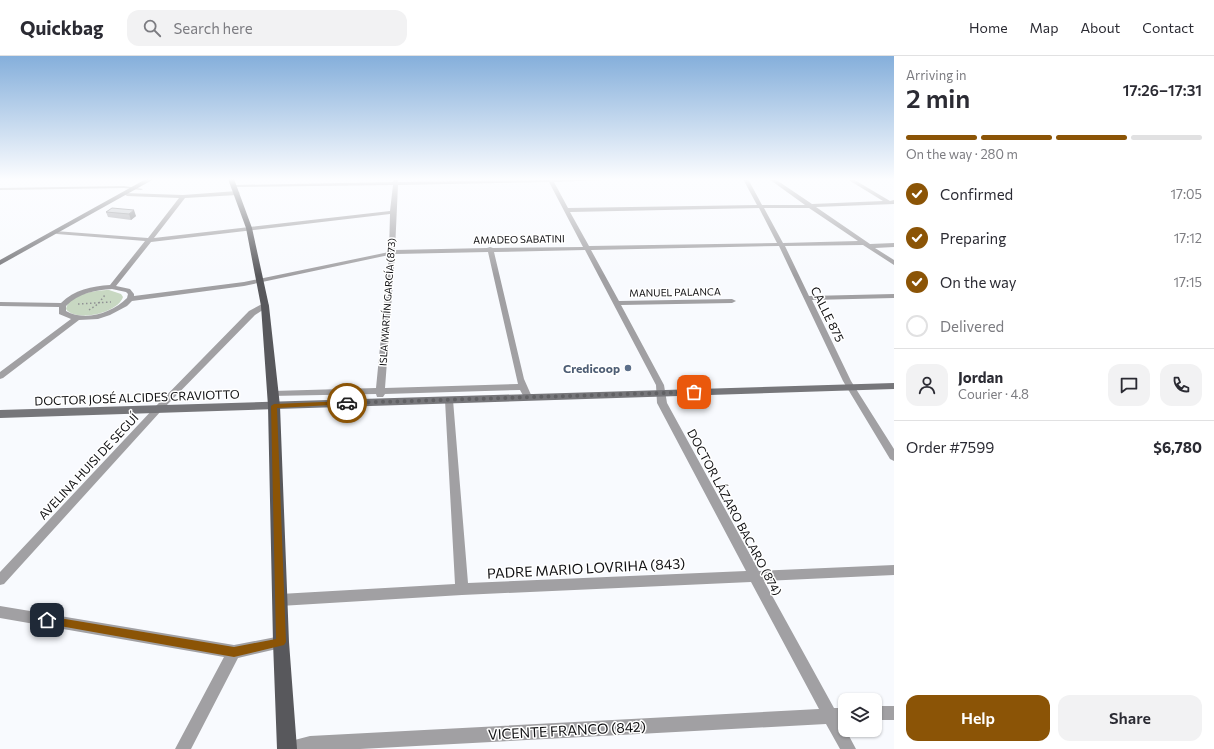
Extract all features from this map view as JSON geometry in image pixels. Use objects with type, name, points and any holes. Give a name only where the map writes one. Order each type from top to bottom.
[{"type":"main road","points":[[0,263],[96,211]]},
{"type":"main road","points":[[243,211],[249,228],[261,281],[265,306],[274,400],[281,642],[288,749]]},
{"type":"main road","name":"DOCTOR JOSÉ ALCIDES CRAVIOTTO","points":[[0,414],[158,409],[274,400],[380,396],[449,400],[526,392],[662,393],[894,386]]},
{"type":"street","points":[[112,287],[171,211]]},
{"type":"street","name":"DOCTOR LÁZARO BACARO (874)","points":[[568,211],[660,386],[662,403],[754,575],[838,715]]},
{"type":"street","name":"CALLE 875","points":[[762,211],[781,244],[851,388],[894,457]]},
{"type":"street","points":[[818,211],[894,263]]},
{"type":"street","points":[[58,232],[148,240],[393,212]]},
{"type":"street","name":"ISLA MARTÍN GARCÍA (873)","points":[[380,396],[392,252],[393,212]]},
{"type":"street","name":"AMADEO SABATINI","points":[[130,300],[261,281],[392,252],[781,244],[894,245]]},
{"type":"street","points":[[380,396],[526,392],[490,249]]},
{"type":"street","points":[[0,304],[62,305],[70,298],[82,292],[92,289],[112,287],[128,290],[131,294],[130,300],[119,309],[110,313],[88,318],[77,318],[66,315],[62,312],[62,305]]},
{"type":"street","points":[[807,298],[894,296]]},
{"type":"street","name":"MANUEL PALANCA","points":[[618,304],[732,301]]},
{"type":"street","name":"AVELINA HUISI DE SEGUÍ","points":[[0,580],[158,409],[252,313],[265,306]]},
{"type":"street","points":[[0,376],[77,318]]},
{"type":"street","points":[[449,400],[462,589]]},
{"type":"street","name":"PADRE MARIO LOVRIHA (843)","points":[[280,600],[462,589],[894,570]]},
{"type":"street","points":[[0,612],[234,652],[281,642]]},
{"type":"street","points":[[184,749],[234,652]]},
{"type":"street","points":[[882,713],[894,713]]},
{"type":"street","name":"VICENTE FRANCO (842)","points":[[288,749],[310,744],[838,715]]},
{"type":"street","name":"DOCTOR LÁZARO BACARO (874)","points":[[844,737],[848,749]]},
{"type":"path","points":[[88,310],[98,304],[107,292],[101,293]]},
{"type":"path","points":[[78,301],[77,306],[115,301],[109,306]]},
{"type":"path","points":[[84,310],[96,310]]},
{"type":"green space","points":[[109,290],[121,294],[123,297],[120,303],[105,312],[87,316],[71,313],[66,309],[68,304],[77,296],[91,292]]},
{"type":"building","points":[[107,211],[132,211],[129,214]]},
{"type":"way so far","points":[[347,403],[694,392]]},
{"type":"place","name":"Credicoop","points":[[628,368]]},
{"type":"route","points":[[47,620],[234,652],[281,642],[274,406],[347,403]]}]
